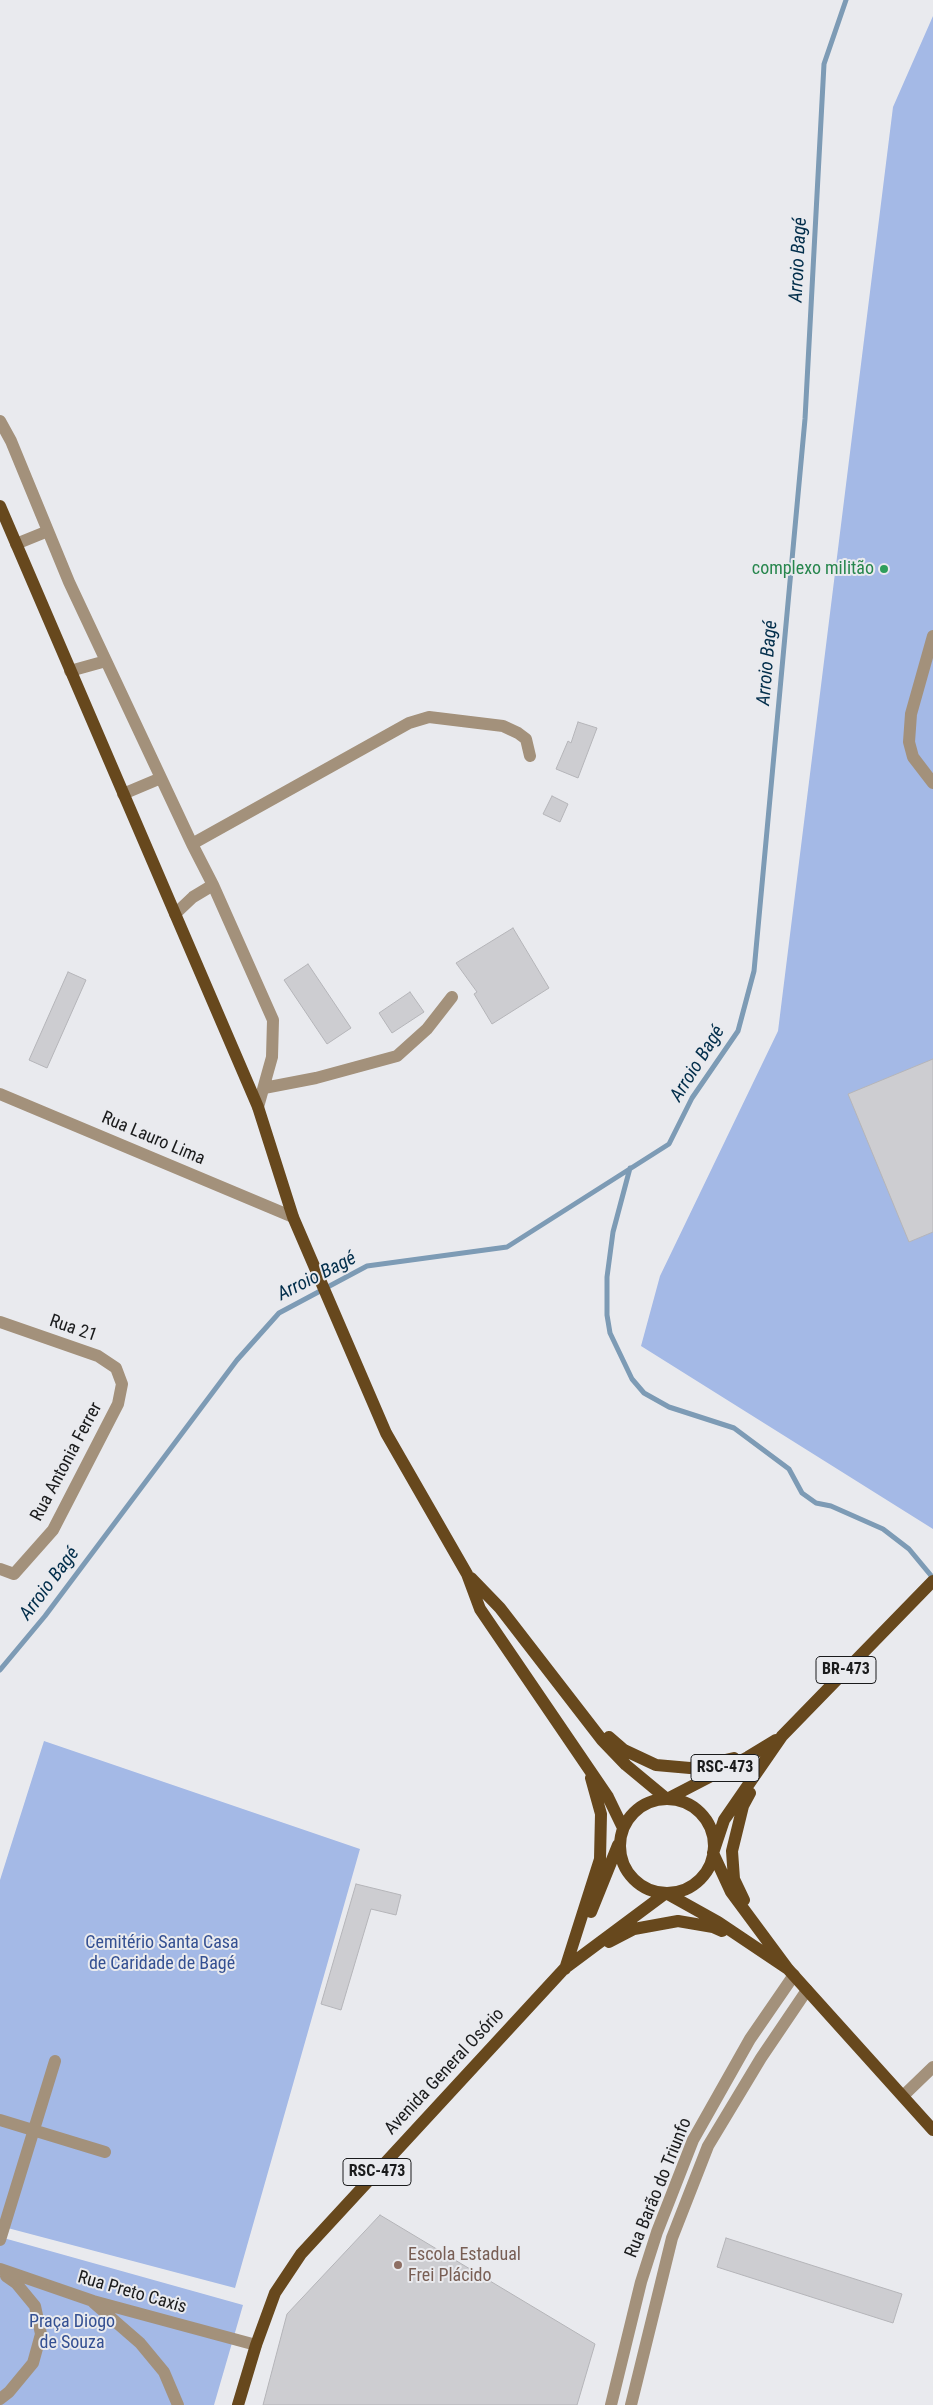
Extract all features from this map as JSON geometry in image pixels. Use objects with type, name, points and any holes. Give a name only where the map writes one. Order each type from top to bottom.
[{"type":"main road","points":[[0,506],[258,1107],[292,1217],[347,1345],[386,1433],[467,1574],[480,1609],[608,1797],[621,1834],[622,1862],[627,1872],[644,1888],[666,1893],[718,1922],[791,1972]]},
{"type":"main road","points":[[467,1574],[500,1608],[602,1740],[626,1765],[667,1799],[689,1805],[706,1820],[711,1830],[713,1853],[711,1864],[697,1882],[688,1889],[666,1893]]},
{"type":"main road","name":"BR-473","points":[[782,1736],[933,1581]]},
{"type":"main road","points":[[579,1711],[624,1750],[656,1765],[698,1767],[730,1759],[782,1736]]},
{"type":"main road","points":[[562,1729],[590,1777],[601,1814],[600,1858],[564,1969]]},
{"type":"main road","points":[[758,1929],[734,1880],[732,1851],[743,1806],[782,1736]]},
{"type":"main road","name":"RSC-473","points":[[667,1799],[748,1757],[782,1736]]},
{"type":"main road","name":"RSC-473","points":[[713,1853],[724,1820],[782,1736]]},
{"type":"main road","points":[[621,1834],[636,1810],[645,1804],[667,1799]]},
{"type":"main road","name":"Avenida General Osório","points":[[564,1969],[598,1897],[621,1834]]},
{"type":"main road","points":[[713,1853],[731,1892],[791,1972],[933,2130]]},
{"type":"main road","name":"Avenida General Osório","points":[[238,2405],[256,2345],[275,2294],[301,2254],[564,1969],[666,1893]]},
{"type":"main road","points":[[564,1969],[600,1946],[634,1929],[678,1921],[714,1927],[744,1940]]},
{"type":"street","points":[[0,421],[11,440],[48,531],[106,661],[213,885],[274,1020],[272,1057],[258,1107]]},
{"type":"street","points":[[16,544],[48,531]]},
{"type":"street","points":[[931,781],[913,757],[909,742],[911,714],[933,636]]},
{"type":"street","points":[[70,671],[106,661]]},
{"type":"street","points":[[192,844],[409,723],[429,717],[503,726],[518,732],[526,739],[530,756]]},
{"type":"street","points":[[931,781],[933,764]]},
{"type":"street","points":[[123,794],[161,778]]},
{"type":"street","points":[[175,914],[193,897],[213,885]]},
{"type":"street","points":[[264,1088],[316,1078],[397,1056],[427,1030],[452,997]]},
{"type":"street","name":"Rua Lauro Lima","points":[[0,1094],[292,1217]]},
{"type":"street","name":"Rua 21","points":[[0,1322],[98,1356],[116,1368],[122,1384]]},
{"type":"street","name":"Rua Antonia Ferrer","points":[[0,1569],[14,1574],[53,1530],[118,1404],[122,1384]]},
{"type":"street","name":"Rua Barão do Triunfo","points":[[611,2405],[641,2282],[657,2232],[693,2140],[750,2039],[791,1972]]},
{"type":"street","name":"Rua Barão do Triunfo","points":[[631,2405],[672,2238],[708,2146],[761,2058],[807,1990]]},
{"type":"street","points":[[0,2240],[55,2061]]},
{"type":"street","points":[[904,2096],[933,2067]]},
{"type":"street","points":[[0,2120],[105,2152]]},
{"type":"street","points":[[657,2232],[672,2238]]},
{"type":"street","points":[[0,2270],[16,2283],[35,2306],[41,2334],[33,2363],[9,2392],[0,2399]]},
{"type":"street","name":"Rua Preto Caxis","points":[[0,2270],[92,2301],[256,2345]]},
{"type":"street","points":[[92,2301],[140,2343],[164,2372],[178,2405]]},
{"type":"green space","name":"complexo militão","points":[[933,16],[933,1529],[641,1346],[660,1276],[778,1031],[893,107]]},
{"type":"green space","name":"Cemitério Santa Casa de Caridade de Bagé","points":[[44,1741],[360,1849],[235,2288],[0,2226],[0,1880]]},
{"type":"green space","name":"Praça Diogo de Souza","points":[[0,2237],[243,2305],[214,2405],[0,2405]]},
{"type":"building","points":[[578,722],[597,728],[578,778],[556,769],[568,741],[571,743]]},
{"type":"building","points":[[552,796],[568,804],[560,822],[543,814]]},
{"type":"building","points":[[513,928],[549,988],[492,1024],[474,994],[477,992],[456,963]]},
{"type":"building","points":[[308,964],[351,1028],[327,1044],[284,980]]},
{"type":"building","points":[[68,972],[86,980],[47,1068],[29,1060]]},
{"type":"building","points":[[410,992],[424,1012],[392,1033],[379,1013]]},
{"type":"building","points":[[933,1059],[933,1232],[909,1242],[848,1094]]},
{"type":"building","points":[[356,1884],[401,1895],[396,1915],[371,1909],[341,2010],[321,2004]]},
{"type":"building","name":"Escola Estadual Frei Plácido","points":[[380,2215],[595,2344],[577,2405],[263,2405],[287,2314]]},
{"type":"building","points":[[726,2238],[902,2294],[893,2323],[717,2267]]},
{"type":"waterway","name":"Arroio Bagé","points":[[0,1670],[45,1616],[237,1360],[279,1313],[367,1266],[507,1247],[669,1144],[692,1098],[738,1031],[754,971],[805,419],[824,64],[846,0]]},
{"type":"waterway","points":[[630,1168],[613,1232],[607,1277],[607,1315],[610,1333],[632,1379],[644,1393],[669,1407],[734,1428],[789,1469],[802,1493],[816,1503],[831,1506],[883,1529],[909,1549],[933,1578]]},
{"type":"place","name":"complexo militão","points":[[884,569]]},
{"type":"place","name":"Escola Estadual Frei Plácido","points":[[398,2265]]}]
